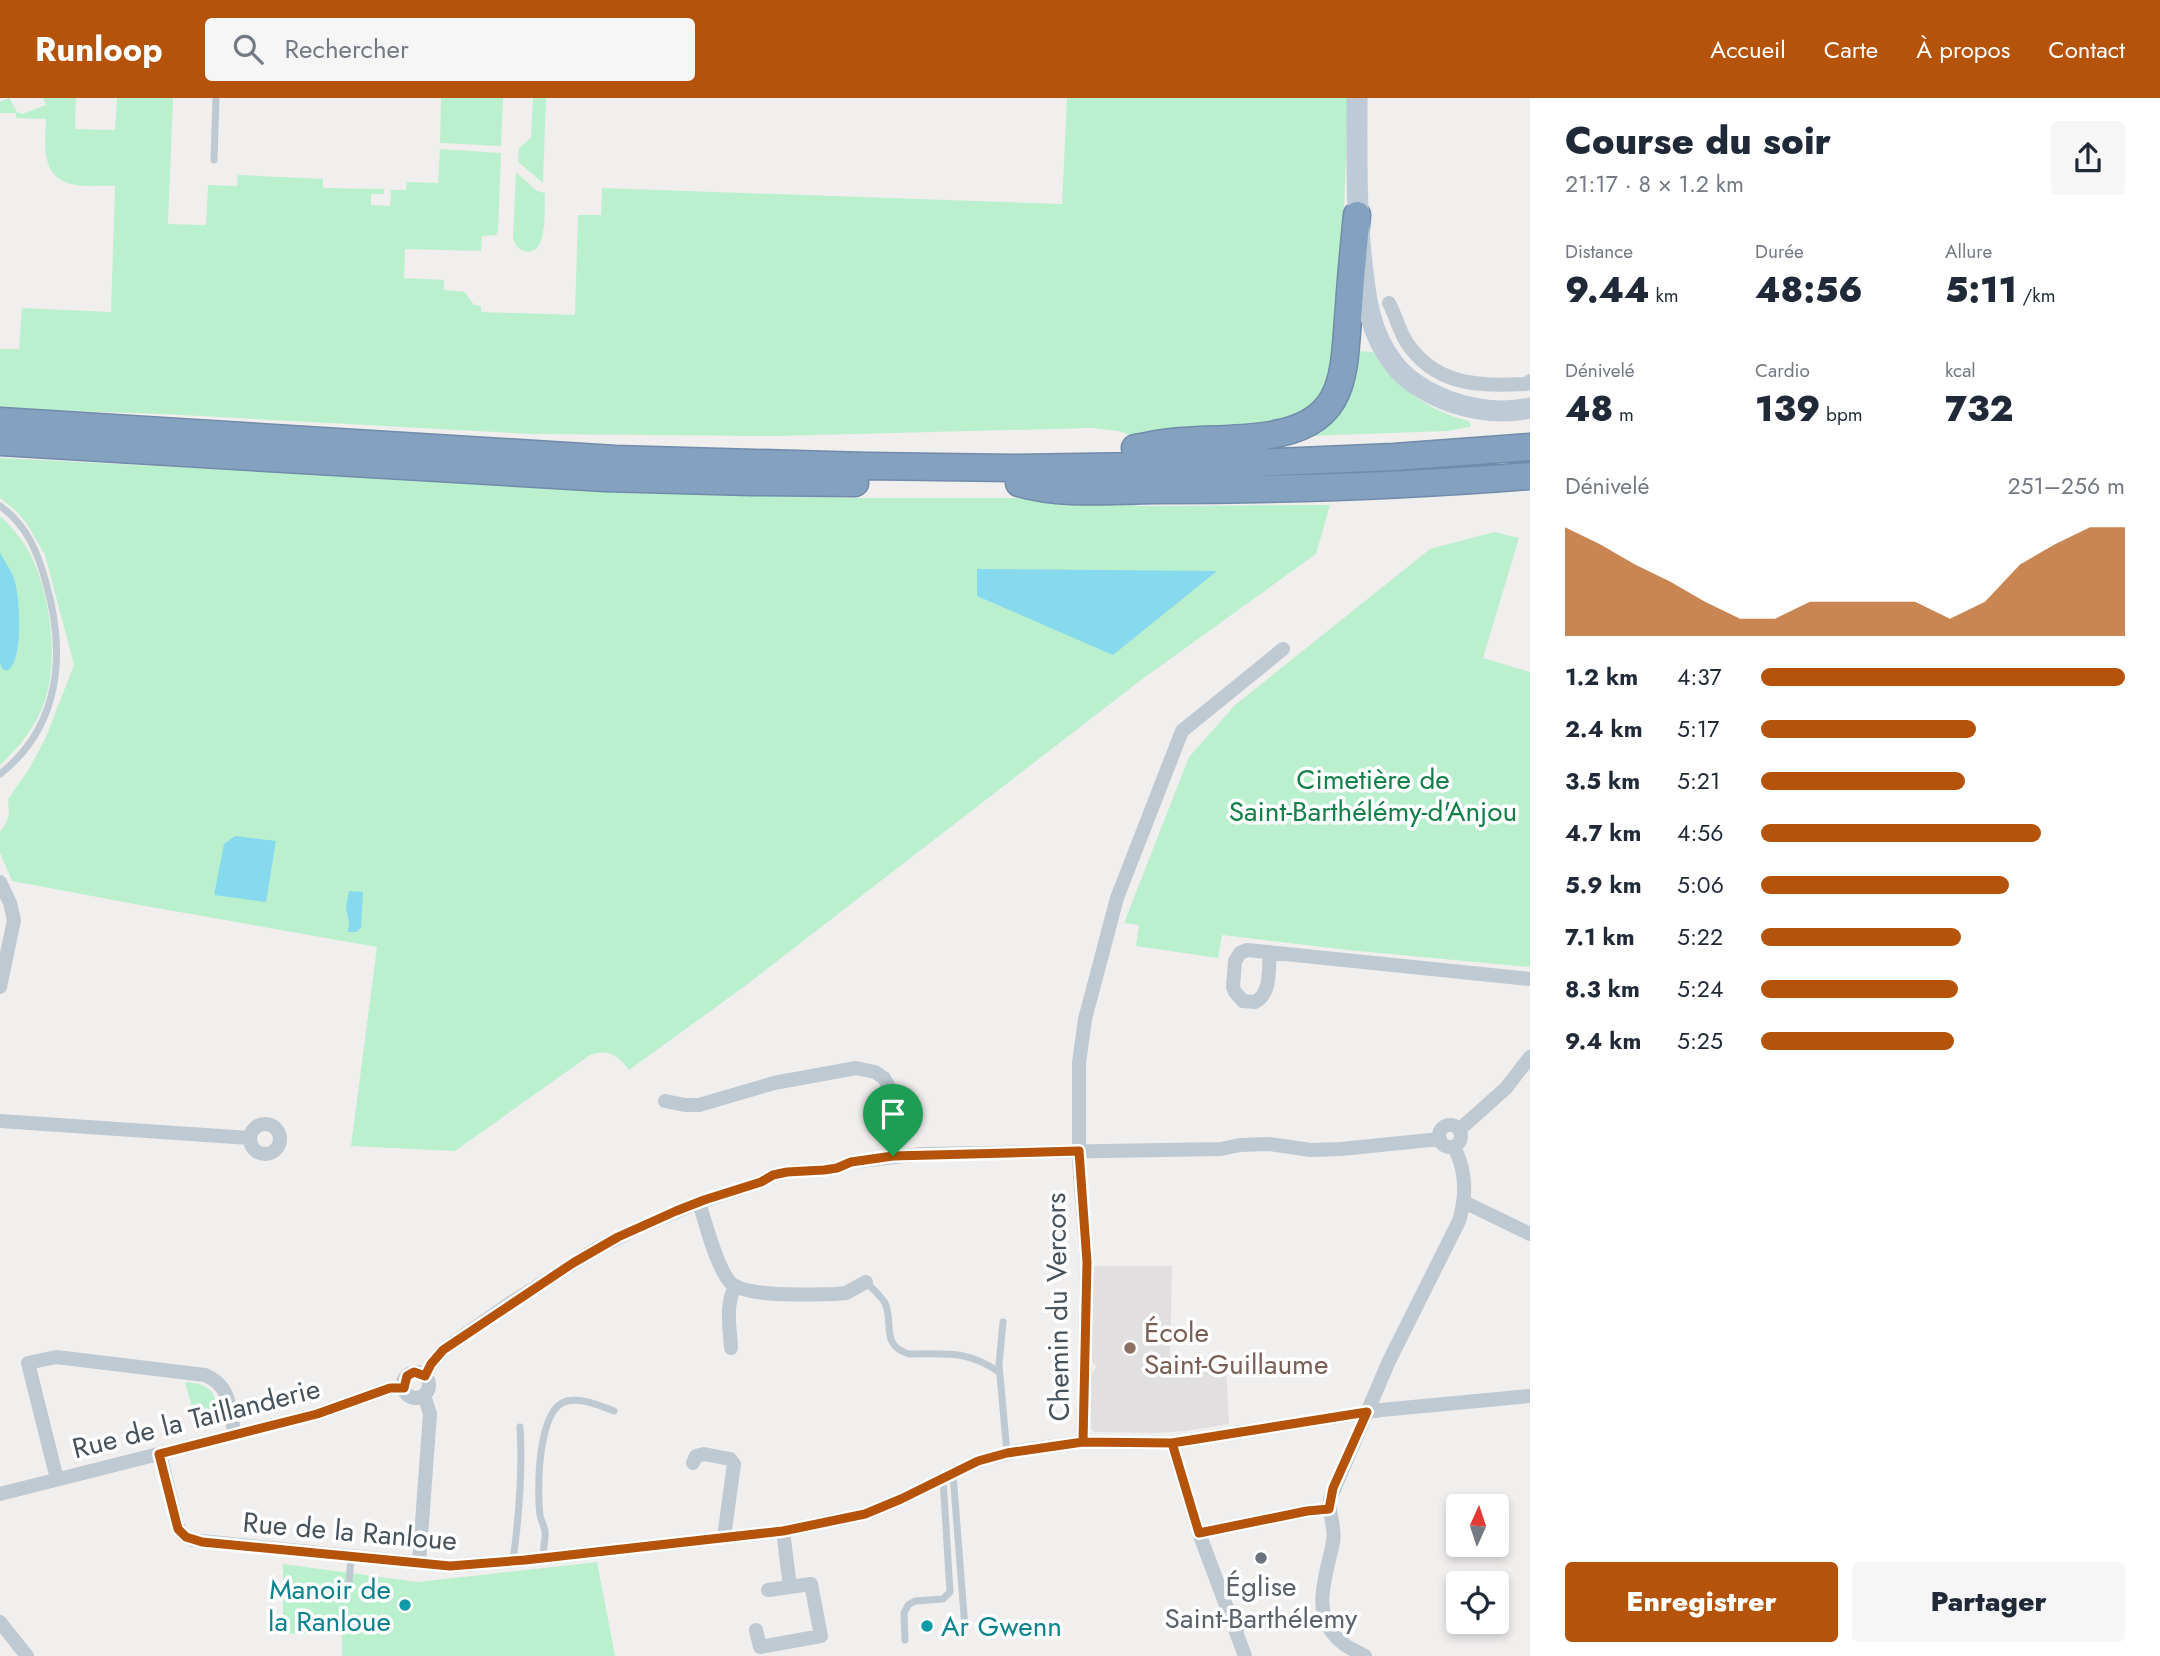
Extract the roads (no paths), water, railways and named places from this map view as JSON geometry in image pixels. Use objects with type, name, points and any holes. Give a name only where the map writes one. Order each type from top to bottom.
[{"type":"highway","points":[[1135,448],[1170,442],[1263,436],[1311,422],[1327,408],[1338,392],[1345,365],[1357,215]]},
{"type":"highway","points":[[0,421],[615,459],[1012,468],[1209,465],[1394,457],[1530,447]]},
{"type":"highway","points":[[779,463],[819,457],[1135,448],[1306,447],[1530,433]]},
{"type":"highway","points":[[0,442],[605,478],[751,482],[1019,483],[1366,470],[1530,458]]},
{"type":"highway","points":[[1019,483],[1042,490],[1215,489],[1380,485],[1530,476]]},
{"type":"street","points":[[1357,98],[1357,215],[1364,287],[1370,319],[1382,346],[1394,365],[1413,383],[1440,398],[1467,407],[1496,412],[1530,408]]},
{"type":"street","points":[[1390,303],[1407,342],[1427,365],[1455,380],[1487,386],[1530,382]]},
{"type":"street","name":"Chemin du Vercors","points":[[1083,1442],[1087,1262],[1079,1151],[1079,1063],[1085,1019],[1117,898],[1182,731],[1283,649]]},
{"type":"street","points":[[0,882],[10,903],[14,920],[0,987]]},
{"type":"street","points":[[1270,953],[1530,979]]},
{"type":"street","points":[[1459,1130],[1506,1088],[1530,1057]]},
{"type":"street","points":[[665,1101],[699,1105],[811,1075],[866,1069],[884,1078],[889,1087],[893,1156]]},
{"type":"street","points":[[0,1121],[249,1138]]},
{"type":"street","points":[[1447,1126],[1454,1126],[1459,1130],[1461,1139],[1454,1147],[1445,1146],[1440,1139],[1441,1130],[1447,1126]]},
{"type":"street","name":"Rue de la Taillanderie","points":[[0,1494],[317,1414],[390,1388],[404,1388],[404,1380],[410,1374],[418,1372],[425,1376],[443,1350],[573,1263],[618,1237],[699,1202],[787,1172],[824,1170],[851,1162],[893,1156],[1221,1149],[1269,1144],[1311,1150],[1440,1139]]},
{"type":"street","points":[[1366,1656],[1338,1640],[1325,1618],[1322,1591],[1334,1533],[1329,1509],[1333,1488],[1389,1361],[1455,1229],[1464,1202],[1463,1168],[1454,1147]]},
{"type":"street","points":[[699,1202],[724,1273],[735,1287],[752,1292],[835,1294],[846,1293],[866,1282]]},
{"type":"street","points":[[1464,1202],[1530,1234]]},
{"type":"street","points":[[731,1348],[729,1305],[735,1287]]},
{"type":"street","points":[[57,1479],[28,1363],[56,1357],[205,1375],[217,1380],[225,1389],[235,1435]]},
{"type":"street","points":[[404,1388],[412,1397],[424,1395],[429,1388],[425,1376]]},
{"type":"street","points":[[419,1563],[430,1413],[424,1395]]},
{"type":"street","name":"Rue de la Ranloue","points":[[159,1454],[177,1525],[186,1537],[202,1542],[460,1567],[783,1531],[865,1514],[988,1457],[1007,1453],[1083,1442],[1172,1443],[1367,1412],[1530,1396]]},
{"type":"street","points":[[1172,1443],[1199,1533],[1245,1656]]},
{"type":"street","points":[[693,1462],[696,1456],[704,1454],[730,1459],[734,1464],[724,1537]]},
{"type":"street","points":[[1199,1533],[1329,1509]]},
{"type":"street","points":[[783,1531],[790,1587]]},
{"type":"street","points":[[756,1630],[760,1647],[821,1636],[811,1584],[768,1590]]},
{"type":"street","points":[[1233,1625],[1325,1618]]},
{"type":"street","points":[[0,1622],[27,1656]]},
{"type":"lane","points":[[214,160],[216,98]]},
{"type":"lane","points":[[0,506],[17,522],[35,547],[56,625],[58,660],[53,691],[40,725],[22,752],[0,774]]},
{"type":"lane","points":[[866,1282],[884,1302],[890,1338],[902,1352],[968,1356],[983,1361],[999,1372]]},
{"type":"lane","points":[[1003,1322],[999,1372],[1006,1414],[1007,1453]]},
{"type":"lane","points":[[543,1558],[545,1532],[539,1502],[540,1466],[545,1427],[552,1411],[567,1401],[592,1402],[614,1411]]},
{"type":"lane","points":[[513,1561],[521,1499],[520,1427]]},
{"type":"lane","points":[[948,1475],[965,1628]]},
{"type":"lane","points":[[905,1640],[904,1613],[908,1605],[915,1601],[943,1599],[950,1592],[948,1475]]},
{"type":"lane","points":[[349,1582],[351,1558]]},
{"type":"water","points":[[0,553],[14,578],[19,615],[16,656],[7,671],[2,669],[0,662]]},
{"type":"water","points":[[977,569],[1217,571],[1113,655],[977,596]]},
{"type":"water","points":[[235,836],[276,841],[266,902],[214,895],[224,844]]},
{"type":"water","points":[[349,891],[363,892],[361,928],[356,932],[348,932],[346,908]]},
{"type":"place","name":"École Saint-Guillaume","points":[[1130,1348]]},
{"type":"place","name":"Église Saint-Barthélemy","points":[[1261,1558]]},
{"type":"place","name":"Manoir de la Ranloue","points":[[405,1605]]},
{"type":"place","name":"Ar Gwenn","points":[[927,1626]]},
{"type":"park label","name":"Cimetière de Saint-Barthélémy-d'Anjou","points":[[1373,795]]}]
